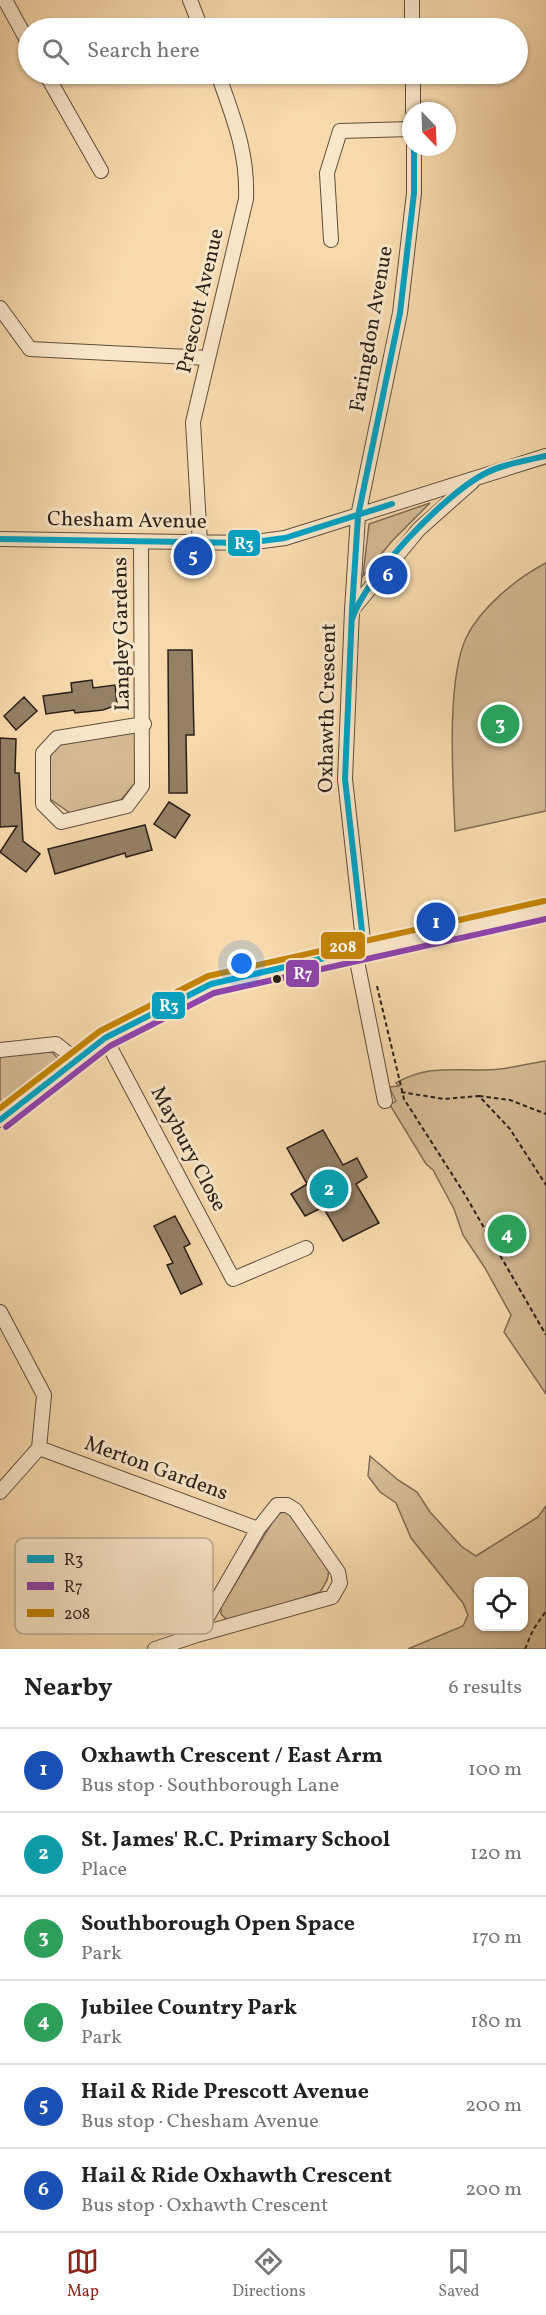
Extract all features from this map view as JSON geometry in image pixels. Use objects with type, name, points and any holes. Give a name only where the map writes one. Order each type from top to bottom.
[{"type":"street","points":[[5,0],[18,24]]},
{"type":"street","points":[[190,0],[197,18]]},
{"type":"street","points":[[412,0],[412,18]]},
{"type":"street","points":[[52,84],[101,171]]},
{"type":"street","name":"Prescott Avenue","points":[[200,543],[193,422],[246,199],[247,170],[240,136],[222,84]]},
{"type":"street","points":[[413,84],[413,102]]},
{"type":"street","points":[[331,240],[327,173],[340,131],[402,129]]},
{"type":"street","name":"Faringdon Avenue","points":[[358,516],[400,314],[414,193],[414,156]]},
{"type":"street","points":[[0,308],[30,349],[208,358]]},
{"type":"street","name":"Oxhawth Crescent","points":[[385,1101],[359,950],[345,779],[358,516],[546,456]]},
{"type":"street","name":"Oxhawth Crescent","points":[[352,610],[419,529],[481,475]]},
{"type":"street","name":"Chesham Avenue","points":[[0,539],[247,543],[285,538],[358,516]]},
{"type":"street","name":"Langley Gardens","points":[[141,543],[144,724],[142,786],[127,806],[61,822],[43,804],[43,753],[57,738],[144,724]]},
{"type":"street","points":[[0,1120],[75,1059],[105,1038],[211,984],[546,910]]},
{"type":"street","name":"Maybury Close","points":[[105,1038],[233,1279],[306,1248]]},
{"type":"street","points":[[0,1050],[56,1044],[75,1059]]},
{"type":"street","points":[[0,1312],[44,1395],[39,1448],[0,1492]]},
{"type":"street","name":"Merton Gardens","points":[[39,1448],[258,1529]]},
{"type":"street","points":[[213,1607],[258,1529],[278,1505],[287,1505],[295,1510],[338,1572],[340,1583],[332,1597],[213,1630]]},
{"type":"street","points":[[155,1649],[201,1634]]},
{"type":"path","points":[[375,981],[401,1092],[464,1193],[546,1335]]},
{"type":"path","points":[[401,1092],[444,1099],[479,1096],[510,1100],[546,1114]]},
{"type":"path","points":[[479,1096],[510,1129],[546,1185]]},
{"type":"path","points":[[525,1649],[532,1630],[546,1611]]},
{"type":"path","points":[[542,1618],[546,1619]]},
{"type":"shaded area","points":[[430,503],[392,541],[363,576],[369,524]]},
{"type":"shaded area","points":[[546,563],[546,811],[455,831],[452,760],[453,705],[460,657],[466,638],[480,616],[500,595]]},
{"type":"shaded area","points":[[136,732],[135,783],[121,800],[70,813],[50,799],[49,753],[63,742]]},
{"type":"shaded area","points":[[52,1052],[60,1061],[0,1111],[0,1055]]},
{"type":"shaded area","points":[[546,1061],[546,1394],[504,1332],[511,1315],[485,1268],[463,1235],[454,1209],[433,1170],[426,1164],[390,1105],[396,1101],[389,1087],[399,1086],[396,1083],[435,1070],[500,1069]]},
{"type":"shaded area","points":[[370,1456],[398,1480],[417,1492],[430,1512],[461,1546],[476,1556],[538,1517],[546,1506],[546,1649],[408,1649],[463,1626],[468,1615],[463,1603],[411,1538],[396,1503],[380,1492],[368,1476]]},
{"type":"shaded area","points":[[285,1510],[291,1512],[328,1567],[326,1583],[320,1592],[234,1620],[226,1619],[221,1614],[221,1607],[276,1516]]},
{"type":"building","points":[[168,650],[192,650],[194,735],[186,735],[187,793],[169,793]]},
{"type":"building","points":[[92,680],[93,688],[115,685],[117,705],[103,710],[75,713],[74,710],[46,714],[43,696],[72,692],[71,683]]},
{"type":"building","points":[[24,697],[37,711],[16,730],[4,716]]},
{"type":"building","points":[[0,738],[16,739],[15,773],[19,773],[23,841],[40,854],[26,872],[0,852],[17,826],[0,827]]},
{"type":"building","points":[[169,802],[190,815],[175,838],[154,824]]},
{"type":"building","points":[[145,825],[152,850],[126,857],[125,853],[55,874],[48,849]]},
{"type":"building","points":[[323,1130],[343,1165],[357,1158],[367,1177],[356,1184],[379,1223],[343,1241],[323,1207],[305,1216],[291,1194],[307,1184],[287,1148]]},
{"type":"building","points":[[175,1216],[190,1244],[184,1247],[202,1284],[181,1294],[167,1265],[173,1263],[154,1226]]},
{"type":"transit line","name":"R3","points":[[364,949],[345,779],[352,610],[358,516],[400,313],[414,193],[414,156]]},
{"type":"transit line","name":"R3","points":[[352,619],[360,601],[389,560],[448,499],[484,474],[514,463],[546,456]]},
{"type":"transit line","name":"R3","points":[[0,539],[247,543],[285,538],[392,504]]},
{"type":"transit line","name":"208","points":[[0,1108],[100,1031],[208,976],[544,901]]},
{"type":"transit line","name":"R7","points":[[6,1127],[110,1046],[214,993],[546,919]]},
{"type":"transit line","name":"R3","points":[[0,1120],[105,1038],[211,984],[364,949]]},
{"type":"place","name":"Hail & Ride Prescott Avenue","points":[[193,556]]},
{"type":"place","name":"Hail & Ride Oxhawth Crescent","points":[[388,575]]},
{"type":"place","name":"Southborough Open Space","points":[[500,724]]},
{"type":"place","name":"Oxhawth Crescent / East Arm","points":[[436,922]]},
{"type":"place","name":"St. James' R.C. Primary School","points":[[329,1189]]},
{"type":"place","name":"Jubilee Country Park","points":[[507,1234]]}]
